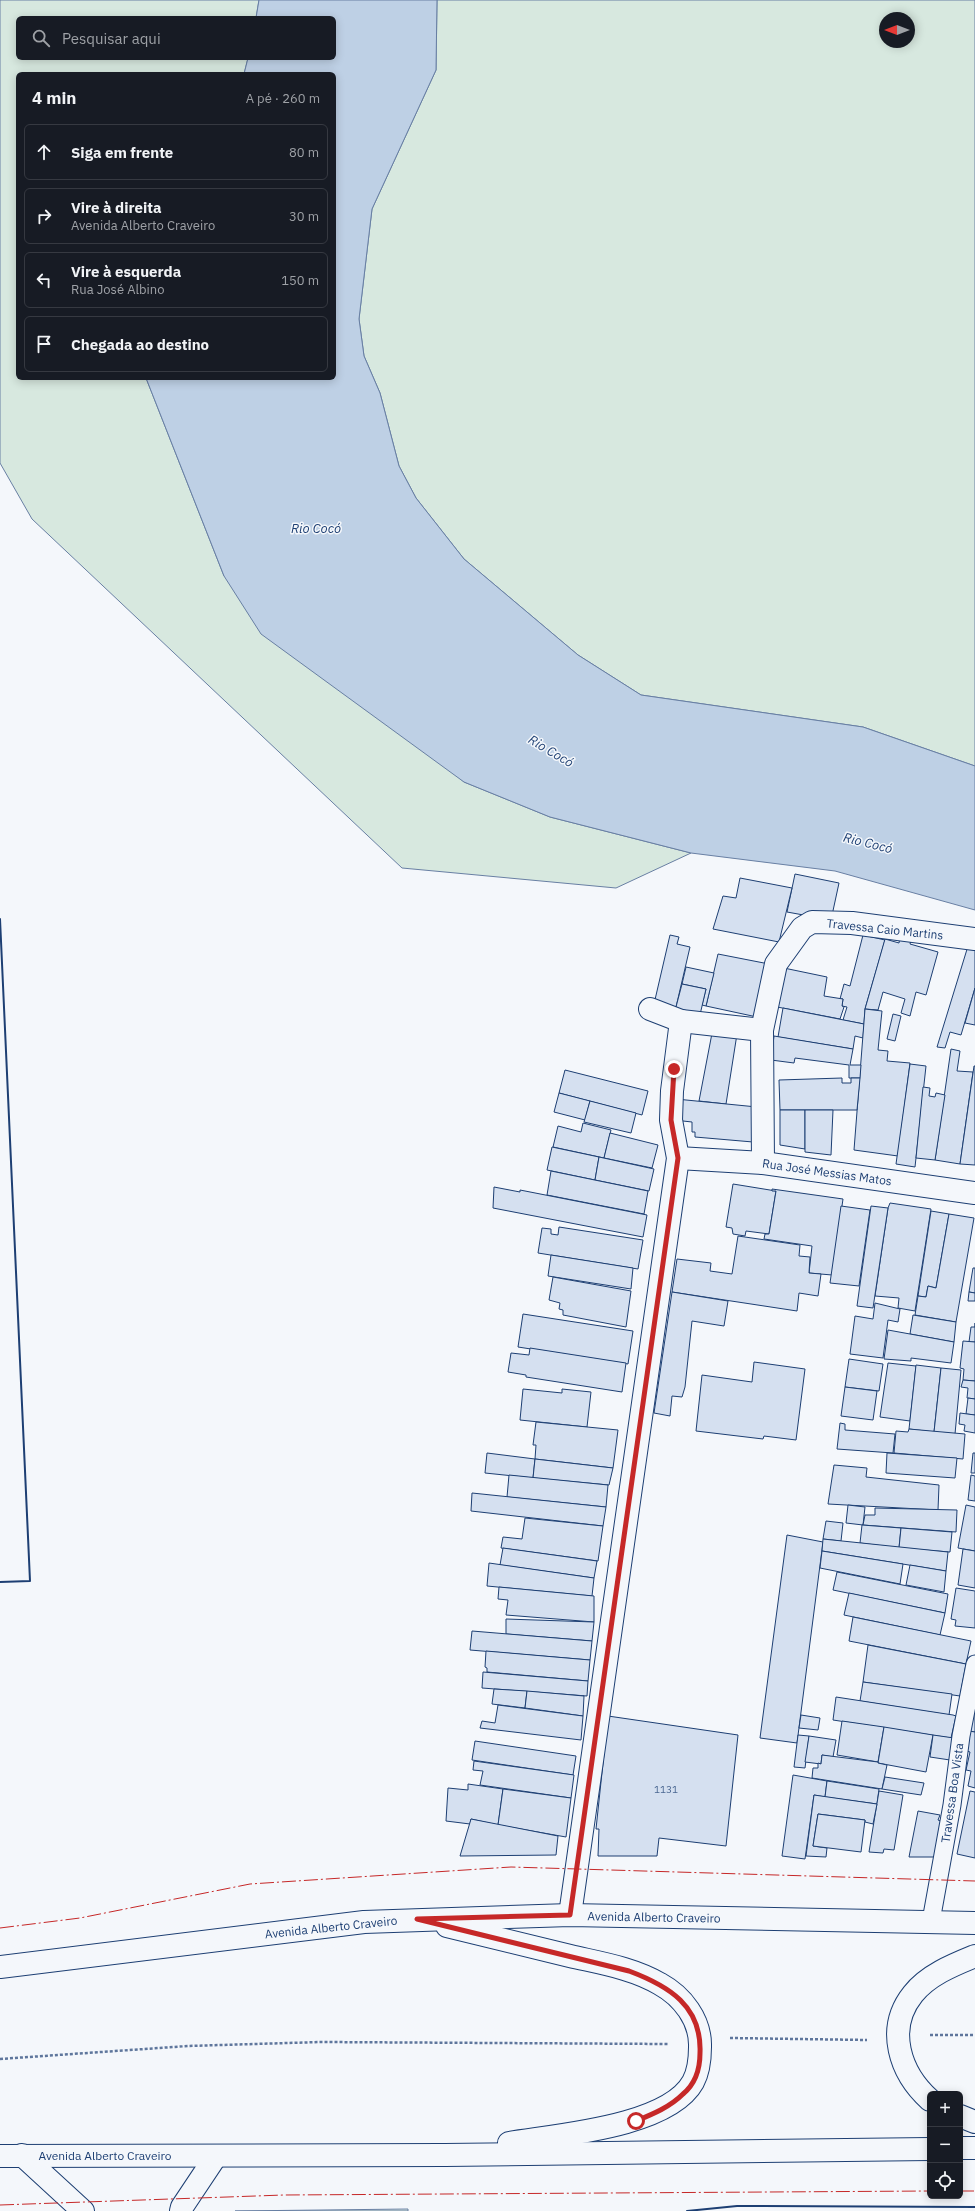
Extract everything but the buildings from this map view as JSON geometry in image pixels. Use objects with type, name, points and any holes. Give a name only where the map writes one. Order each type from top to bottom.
[{"type":"main road","name":"Travessa Caio Martins","points":[[763,1163],[762,1030],[776,964],[802,928],[812,922],[852,923],[975,939]]},
{"type":"main road","points":[[650,1009],[681,1021],[762,1030]]},
{"type":"main road","points":[[570,1915],[678,1158],[671,1120],[672,1091],[681,1021]]},
{"type":"main road","name":"Rua José Messias Matos","points":[[678,1158],[763,1163],[975,1193]]},
{"type":"main road","name":"Avenida Alberto Craveiro","points":[[0,1967],[364,1922],[417,1919],[570,1915],[975,1923]]},
{"type":"main road","points":[[417,1919],[600,1963],[647,1978],[672,1992],[682,2002],[697,2026],[700,2040],[698,2071],[693,2082],[684,2094],[657,2112],[636,2121],[445,2155]]},
{"type":"main road","points":[[927,2097],[913,2082],[903,2064],[898,2037],[902,2020],[910,1999],[923,1985],[950,1967],[975,1956]]},
{"type":"main road","points":[[963,2117],[975,2122]]},
{"type":"main road","name":"Avenida Alberto Craveiro","points":[[0,2156],[445,2155],[927,2148]]},
{"type":"main road","points":[[963,2148],[975,2148]]},
{"type":"main road","points":[[22,2155],[83,2211]]},
{"type":"main road","points":[[181,2211],[182,2207],[216,2156]]},
{"type":"lane","name":"Travessa Boa Vista","points":[[931,1921],[952,1805],[961,1736],[975,1664]]},
{"type":"path","points":[[934,2035],[975,2035]]},
{"type":"path","points":[[734,2038],[864,2040]]},
{"type":"path","points":[[0,2059],[188,2046],[320,2042],[667,2044]]},
{"type":"shaded area","points":[[0,0],[259,0],[256,16],[16,16],[16,60],[248,60],[244,72],[16,72],[16,380],[147,380],[224,576],[464,782],[550,817],[691,853],[616,888],[402,868],[32,519],[0,463]]},
{"type":"shaded area","points":[[437,0],[975,0],[975,766],[863,727],[641,695],[578,655],[464,559],[416,498],[399,466],[380,393],[364,356],[359,319],[372,209],[436,70]]},
{"type":"shaded area","points":[[408,2209],[408,2211],[235,2211]]},
{"type":"water","name":"Rio Cocó","points":[[259,0],[437,0],[436,70],[372,209],[359,319],[364,356],[380,393],[399,466],[416,498],[464,559],[578,655],[641,695],[863,727],[975,766],[975,910],[835,871],[691,853],[550,817],[464,782],[261,634],[224,576],[147,380],[336,380],[336,72],[244,72],[248,60],[336,60],[336,16],[256,16]]},
{"type":"wall","points":[[0,919],[30,1581],[0,1582]]},
{"type":"wall","points":[[687,2211],[737,2206],[975,2207]]},
{"type":"power","points":[[0,1928],[80,1918],[250,1884],[511,1867],[975,1881]]},
{"type":"power","points":[[0,2205],[284,2195],[927,2191]]},
{"type":"power","points":[[963,2191],[975,2191]]},
{"type":"route","points":[[636,2121],[657,2112],[684,2094],[693,2082],[698,2071],[700,2059],[700,2040],[697,2026],[691,2013],[672,1992],[647,1978],[629,1971],[417,1919],[570,1915],[678,1158],[671,1120],[674,1069]]}]
